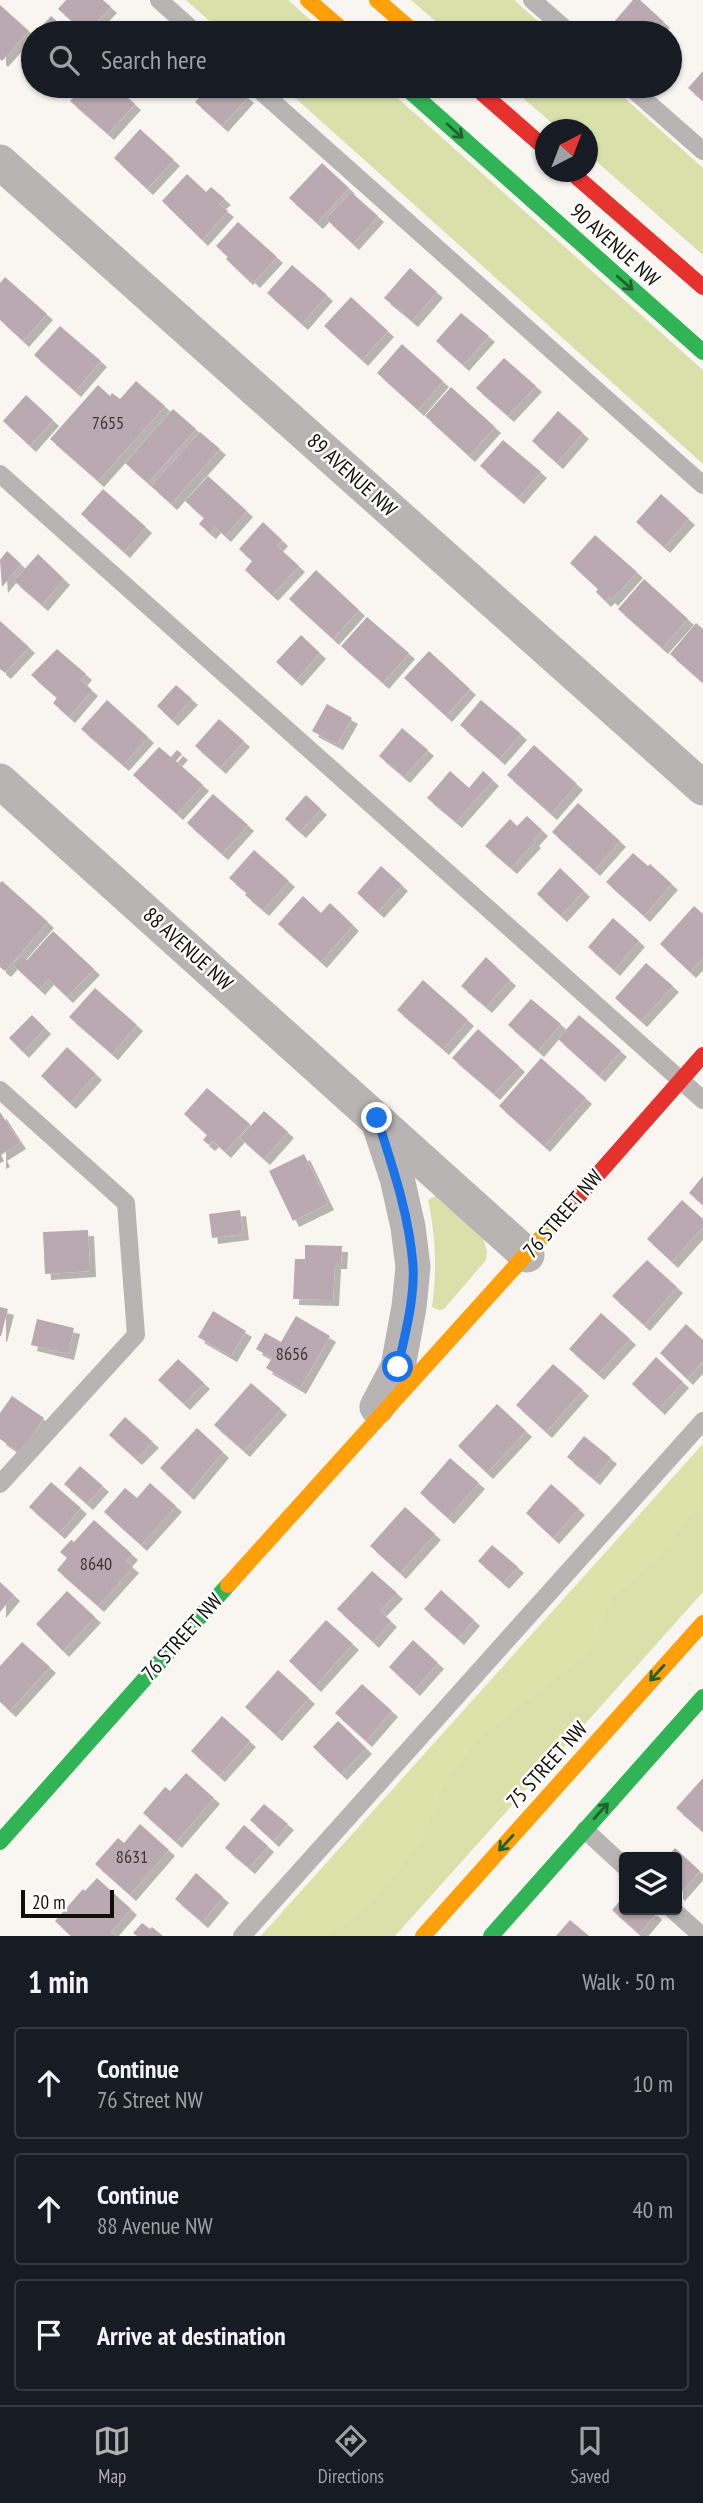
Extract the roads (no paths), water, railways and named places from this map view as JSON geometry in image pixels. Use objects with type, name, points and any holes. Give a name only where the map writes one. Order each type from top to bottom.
[{"type":"main road","points":[[308,0],[332,21]]},
{"type":"main road","points":[[377,0],[401,21]]},
{"type":"main road","name":"90 AVENUE NW","points":[[417,98],[703,352]]},
{"type":"main road","points":[[488,98],[535,140]]},
{"type":"main road","name":"90 AVENUE NW","points":[[583,182],[703,287]]},
{"type":"main road","name":"76 STREET NW","points":[[0,1842],[703,1055]]},
{"type":"main road","name":"75 STREET NW","points":[[423,1936],[700,1630]]},
{"type":"main road","points":[[491,1936],[703,1697]]},
{"type":"street","name":"89 AVENUE NW","points":[[0,162],[703,788]]},
{"type":"street","name":"88 AVENUE NW","points":[[0,780],[527,1255]]},
{"type":"street","name":"88 AVENUE NW","points":[[377,1118],[397,1178],[408,1227],[413,1267],[409,1307]]},
{"type":"street","name":"76 STREET NW","points":[[364,1432],[398,1367],[409,1307]]},
{"type":"lane","points":[[159,0],[183,21]]},
{"type":"lane","points":[[532,0],[556,21]]},
{"type":"lane","points":[[268,98],[703,485]]},
{"type":"lane","points":[[643,98],[703,151]]},
{"type":"lane","points":[[0,474],[703,1100]]},
{"type":"lane","points":[[0,1090],[126,1203],[136,1335],[0,1485]]},
{"type":"lane","points":[[242,1936],[703,1421]]},
{"type":"lane","points":[[585,1830],[619,1861]]},
{"type":"lane","points":[[679,1915],[702,1936]]}]
